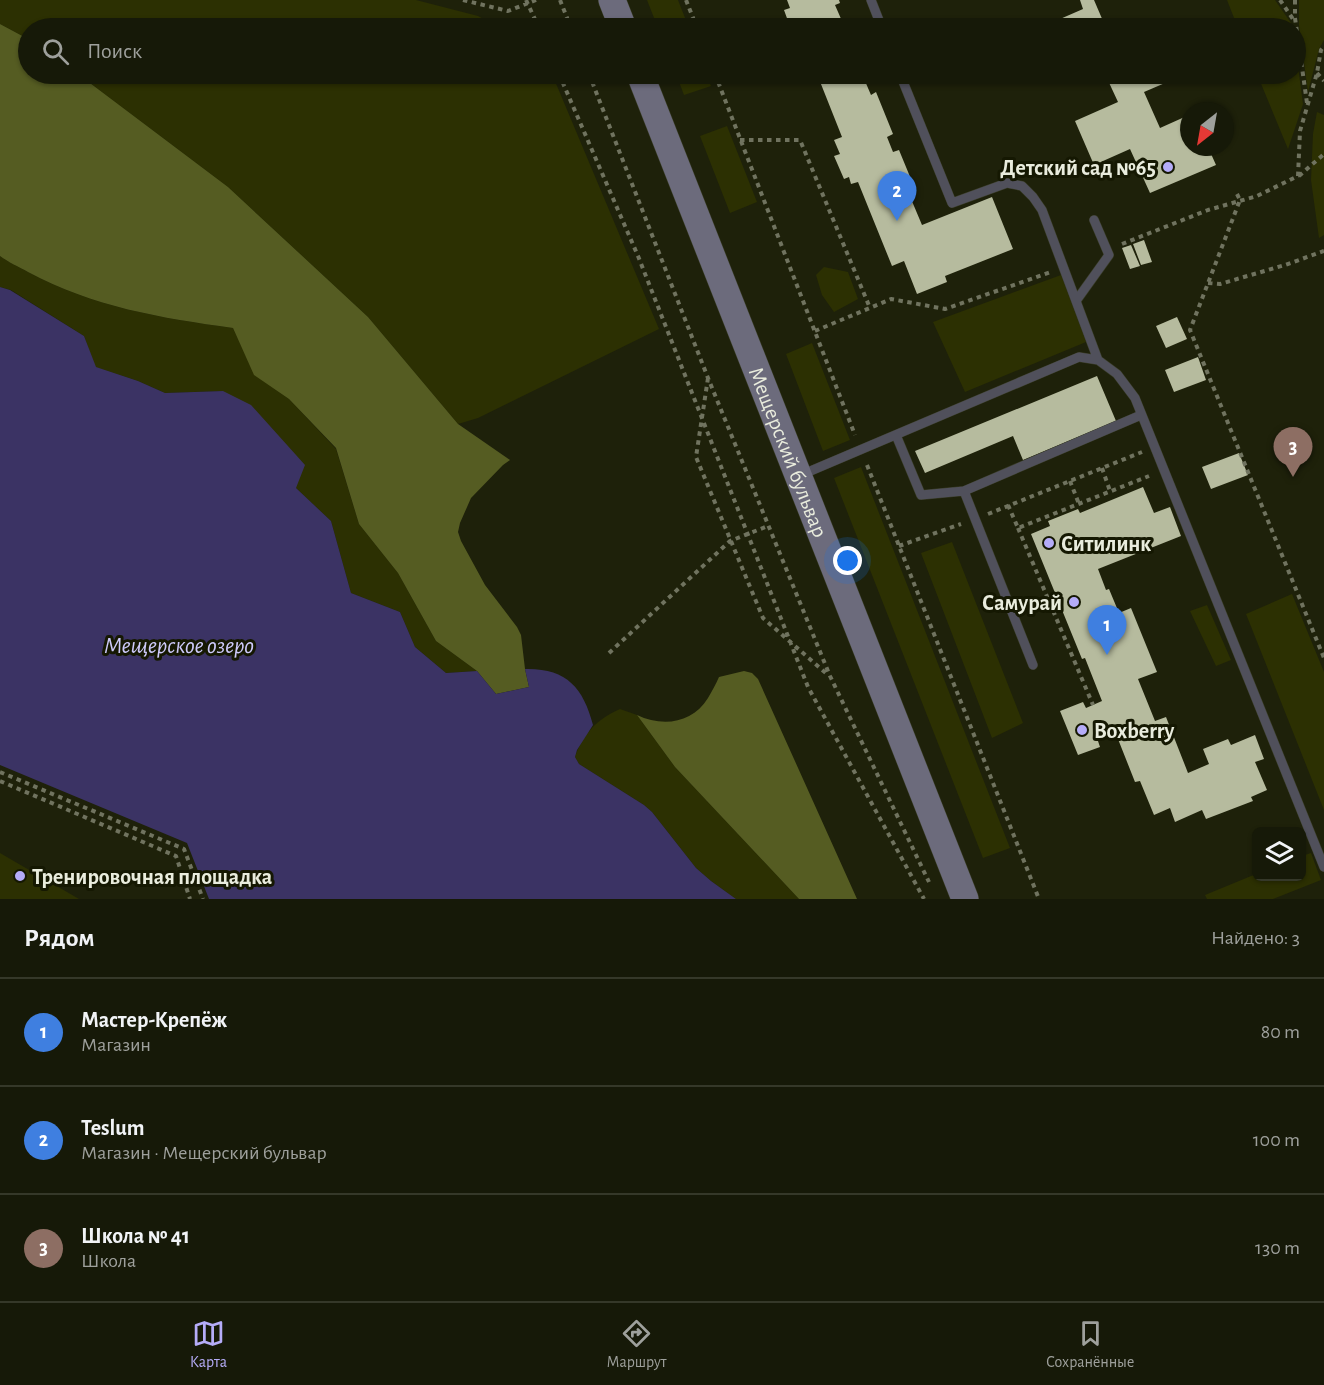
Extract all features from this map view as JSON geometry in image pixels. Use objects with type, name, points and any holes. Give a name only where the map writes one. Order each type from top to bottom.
[{"type":"main road","points":[[612,0],[619,18]]},
{"type":"main road","name":"Мещерский бульвар","points":[[644,84],[965,899]]},
{"type":"lane","points":[[871,0],[878,18]]},
{"type":"lane","points":[[904,84],[952,203],[1006,183],[1023,186],[1033,197],[1042,210],[1098,360]]},
{"type":"lane","points":[[1076,301],[1108,255],[1094,220]]},
{"type":"lane","points":[[799,476],[1079,357],[1098,360],[1117,374],[1135,398],[1324,867]]},
{"type":"lane","points":[[896,435],[921,495],[964,491],[1141,415]]},
{"type":"lane","points":[[964,491],[1033,665]]},
{"type":"path","points":[[463,0],[508,11],[527,1],[536,0]]},
{"type":"path","points":[[554,0],[560,1],[567,18]]},
{"type":"path","points":[[686,0],[693,18]]},
{"type":"path","points":[[1280,0],[1293,18]]},
{"type":"path","points":[[1295,0],[1296,18]]},
{"type":"path","points":[[527,1],[535,18]]},
{"type":"path","points":[[1298,176],[1300,131],[1317,73],[1321,50],[1324,46]]},
{"type":"path","points":[[1317,73],[1324,81]]},
{"type":"path","points":[[563,84],[638,256],[808,687],[924,899]]},
{"type":"path","points":[[593,84],[708,378],[830,676],[932,888]]},
{"type":"path","points":[[719,84],[1039,899]]},
{"type":"path","points":[[1304,84],[1307,106]]},
{"type":"path","points":[[740,140],[800,140],[870,308]]},
{"type":"path","points":[[1107,250],[1208,210],[1257,196],[1298,176],[1324,154]]},
{"type":"path","points":[[1237,194],[1240,200],[1190,330],[1324,658]]},
{"type":"path","points":[[1208,283],[1221,284],[1324,251]]},
{"type":"path","points":[[815,332],[891,299],[945,309],[1064,267]]},
{"type":"path","points":[[708,378],[696,457],[730,541],[763,618],[830,676]]},
{"type":"path","points":[[899,546],[975,519],[1154,447]]},
{"type":"path","points":[[1102,468],[1110,491]]},
{"type":"path","points":[[1018,528],[1164,470]]},
{"type":"path","points":[[1070,481],[1079,504]]},
{"type":"path","points":[[1008,506],[1093,705]]},
{"type":"path","points":[[609,653],[730,541],[768,526]]},
{"type":"path","points":[[0,772],[184,849],[203,899]]},
{"type":"path","points":[[0,781],[176,856],[190,899]]},
{"type":"green space","points":[[0,0],[416,0],[482,18],[18,18],[18,34],[0,24]]},
{"type":"green space","points":[[647,0],[678,0],[685,18],[654,18]]},
{"type":"green space","points":[[1227,0],[1275,0],[1288,18],[1234,18]]},
{"type":"green space","points":[[1299,0],[1324,0],[1324,40],[1319,49],[1308,92],[1306,18],[1299,18]]},
{"type":"green space","points":[[0,24],[18,34],[18,84],[91,84],[228,187],[368,317],[458,424],[510,460],[471,498],[458,532],[485,585],[521,635],[529,687],[496,694],[477,671],[436,641],[398,573],[359,524],[336,448],[289,399],[254,375],[233,328],[154,315],[102,302],[53,284],[0,256]]},
{"type":"green space","points":[[91,84],[556,84],[659,329],[478,418],[458,424],[368,317],[228,187]]},
{"type":"green space","points":[[680,84],[710,84],[711,86],[684,95]]},
{"type":"green space","points":[[1261,84],[1300,84],[1303,104],[1288,149]]},
{"type":"green space","points":[[1317,112],[1324,115],[1324,235],[1319,238],[1311,180],[1313,134]]},
{"type":"green space","points":[[727,126],[757,202],[730,213],[700,136]]},
{"type":"green space","points":[[0,256],[53,284],[102,302],[154,315],[233,328],[255,375],[289,399],[336,449],[359,524],[398,573],[436,641],[477,671],[446,673],[415,647],[400,612],[351,593],[331,521],[296,488],[223,391],[165,393],[138,381],[95,367],[84,336],[11,290],[0,287]]},
{"type":"green space","points":[[824,267],[848,272],[858,299],[834,312],[822,295],[816,275]]},
{"type":"green space","points":[[1061,275],[1086,342],[965,392],[933,322]]},
{"type":"green space","points":[[812,343],[850,440],[823,451],[786,354]]},
{"type":"green space","points":[[861,467],[1010,848],[983,858],[834,478]]},
{"type":"green space","points":[[952,542],[1023,723],[992,738],[921,553]]},
{"type":"green space","points":[[1292,594],[1324,672],[1324,810],[1246,614]]},
{"type":"green space","points":[[1207,605],[1231,660],[1216,666],[1190,611]]},
{"type":"green space","points":[[744,671],[752,673],[758,679],[857,899],[799,899],[675,767],[637,715],[666,722],[685,718],[701,707],[719,677]]},
{"type":"green space","points":[[620,709],[637,715],[675,767],[799,899],[736,899],[696,868],[644,805],[579,764],[575,757],[587,734],[604,717]]},
{"type":"green space","name":"Тренировочная площадка","points":[[0,853],[79,899],[0,899]]},
{"type":"green space","points":[[1311,853],[1321,880],[1273,899],[1207,899],[1205,895],[1252,876],[1252,881],[1306,881],[1306,855]]},
{"type":"water","name":"Мещерское озеро","points":[[0,287],[10,290],[84,336],[96,367],[165,393],[223,391],[251,405],[305,465],[296,488],[331,521],[351,593],[400,612],[415,647],[446,673],[477,671],[496,694],[529,687],[525,669],[552,672],[571,682],[584,700],[593,725],[577,750],[575,757],[579,764],[644,805],[696,868],[736,899],[209,899],[187,843],[0,765]]},
{"type":"building","points":[[787,0],[839,0],[840,3],[835,5],[841,18],[787,18],[784,10],[790,8]]},
{"type":"building","points":[[1080,0],[1094,0],[1102,18],[1062,18],[1083,9]]},
{"type":"building","points":[[821,84],[866,84],[871,95],[876,92],[893,134],[887,137],[893,152],[899,150],[913,184],[906,187],[922,225],[992,197],[1013,249],[945,276],[947,282],[917,294],[904,261],[892,266],[858,182],[851,184],[849,177],[844,179],[834,156],[840,154],[834,140],[842,137]]},
{"type":"building","points":[[1110,84],[1163,84],[1144,92],[1160,128],[1180,119],[1180,156],[1212,156],[1216,165],[1150,193],[1130,149],[1094,165],[1075,121],[1118,102]]},
{"type":"building","points":[[1144,240],[1152,262],[1141,265],[1133,244]]},
{"type":"building","points":[[1131,245],[1140,266],[1130,269],[1122,248]]},
{"type":"building","points":[[1177,317],[1187,339],[1166,348],[1156,326]]},
{"type":"building","points":[[1198,357],[1206,380],[1174,392],[1165,370]]},
{"type":"building","points":[[1097,376],[1116,421],[1023,460],[1013,436],[925,473],[915,451]]},
{"type":"building","points":[[1239,453],[1248,475],[1211,489],[1202,467]]},
{"type":"building","points":[[1143,487],[1154,513],[1170,507],[1181,536],[1098,569],[1106,590],[1109,589],[1119,613],[1131,608],[1157,672],[1138,679],[1155,721],[1166,717],[1188,773],[1209,764],[1203,749],[1228,739],[1231,745],[1255,735],[1264,759],[1255,762],[1267,790],[1251,797],[1253,801],[1206,819],[1202,810],[1175,822],[1170,808],[1154,815],[1140,781],[1135,782],[1116,734],[1098,741],[1100,747],[1078,755],[1060,711],[1083,702],[1086,708],[1102,701],[1085,658],[1082,659],[1031,534],[1050,526],[1048,521],[1078,509],[1080,513]]},
{"type":"place","name":"Детский сад №65","points":[[1168,167]]},
{"type":"place","name":"Teslum","points":[[897,221]]},
{"type":"place","name":"Школа № 41","points":[[1293,477]]},
{"type":"place","name":"Ситилинк","points":[[1049,543]]},
{"type":"place","name":"Самурай","points":[[1074,602]]},
{"type":"place","name":"Мастер-Крепёж","points":[[1107,655]]},
{"type":"place","name":"Boxberry","points":[[1082,730]]},
{"type":"place","name":"Тренировочная площадка","points":[[20,876]]}]
